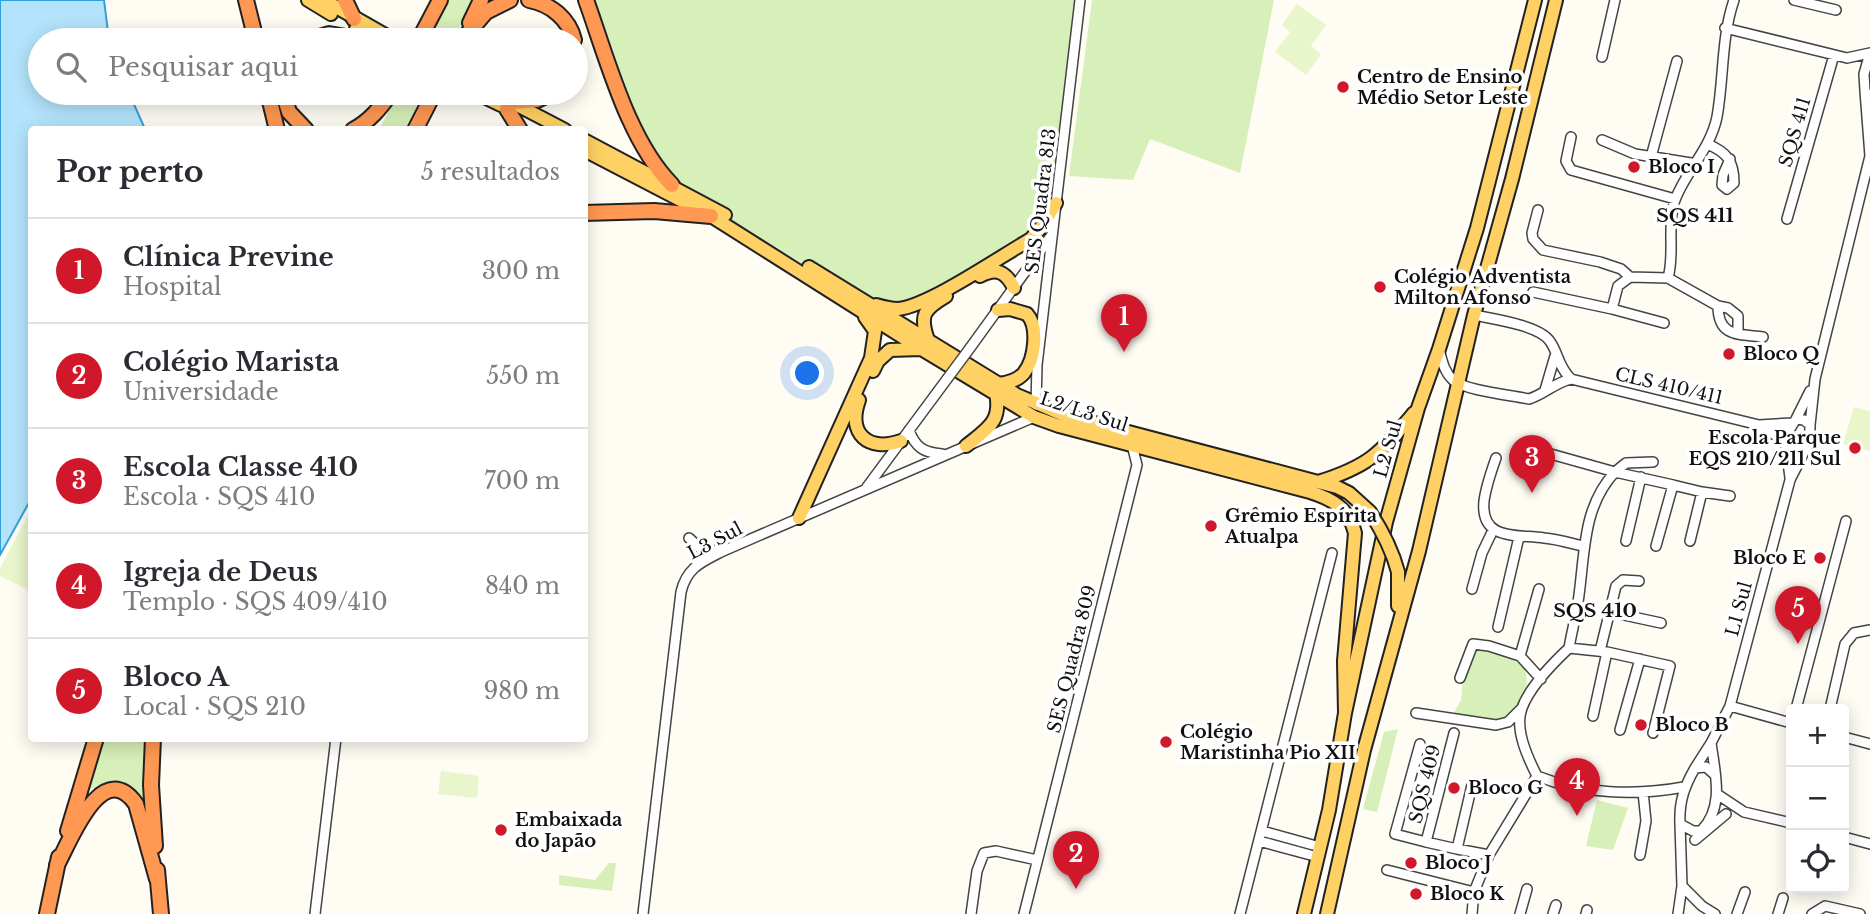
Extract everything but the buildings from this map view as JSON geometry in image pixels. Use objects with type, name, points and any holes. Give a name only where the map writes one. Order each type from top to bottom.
[{"type":"highway","points":[[246,0],[253,28]]},
{"type":"highway","points":[[345,0],[355,19]]},
{"type":"highway","points":[[425,28],[440,0]]},
{"type":"highway","points":[[468,28],[481,0]]},
{"type":"highway","points":[[472,28],[486,12],[510,0]]},
{"type":"highway","points":[[529,0],[558,13],[569,28]]},
{"type":"highway","points":[[586,0],[637,135],[657,171],[672,185]]},
{"type":"highway","points":[[271,105],[276,126]]},
{"type":"highway","points":[[287,105],[301,126]]},
{"type":"highway","points":[[361,126],[382,105]]},
{"type":"highway","points":[[377,126],[386,105]]},
{"type":"highway","points":[[418,126],[428,105]]},
{"type":"highway","points":[[509,105],[518,126]]},
{"type":"highway","points":[[588,212],[654,211],[711,216]]},
{"type":"highway","points":[[47,914],[57,865],[95,742]]},
{"type":"highway","points":[[153,742],[151,785],[161,914]]},
{"type":"highway","points":[[57,865],[89,805],[97,796],[113,790],[123,791],[136,804],[157,879]]},
{"type":"main road","points":[[307,0],[355,28]]},
{"type":"main road","points":[[324,0],[372,28]]},
{"type":"main road","name":"L2 Sul","points":[[1304,914],[1329,810],[1345,713],[1376,561],[1418,408],[1477,228],[1535,0]]},
{"type":"main road","points":[[1327,914],[1364,750],[1419,551],[1474,314],[1556,0]]},
{"type":"main road","points":[[509,105],[540,126]]},
{"type":"main road","points":[[509,105],[556,126]]},
{"type":"main road","name":"L2/L3 Sul","points":[[588,142],[714,208],[861,304],[1059,426],[1310,492],[1325,497],[1345,511],[1355,533],[1345,661],[1345,713]]},
{"type":"main road","name":"L2/L3 Sul","points":[[588,152],[711,216],[861,304]]},
{"type":"main road","points":[[861,304],[898,309],[933,296],[1031,239],[1056,203]]},
{"type":"main road","points":[[1477,228],[1483,238],[1496,238]]},
{"type":"main road","points":[[1469,254],[1483,251],[1489,259]]},
{"type":"main road","points":[[905,435],[884,444],[873,442],[856,429],[855,412],[878,361],[883,355],[896,349],[926,345],[923,318],[927,310],[988,272],[1003,272],[1014,288]]},
{"type":"main road","points":[[799,518],[873,350],[875,331],[861,304]]},
{"type":"main road","points":[[966,446],[996,418],[997,388],[1023,373],[1031,357],[1033,325],[1027,314],[1010,309],[998,310]]},
{"type":"main road","points":[[1318,482],[1349,473],[1365,464],[1381,451],[1418,408]]},
{"type":"main road","name":"L2/L3 Sul","points":[[1035,411],[1064,415],[1337,487],[1349,493],[1370,512],[1393,553],[1398,572],[1394,641]]},
{"type":"street","name":"SES Quadra 813","points":[[1035,411],[1037,365],[1080,0]]},
{"type":"street","points":[[1602,57],[1615,0]]},
{"type":"street","points":[[1668,278],[1673,251],[1671,214],[1675,200],[1707,145],[1716,120],[1726,28],[1734,0]]},
{"type":"street","points":[[1794,0],[1836,10]]},
{"type":"street","points":[[1726,28],[1847,58],[1864,74]]},
{"type":"street","points":[[1810,425],[1815,379],[1870,156],[1864,74],[1870,53],[1847,58]]},
{"type":"street","name":"SQS 411","points":[[1787,219],[1834,55]]},
{"type":"street","points":[[1651,157],[1677,61]]},
{"type":"street","points":[[1571,137],[1566,161],[1572,170],[1675,200]]},
{"type":"street","points":[[1602,140],[1635,154],[1697,164]]},
{"type":"street","points":[[1707,145],[1726,153],[1730,159]]},
{"type":"street","points":[[1538,210],[1532,239],[1543,250],[1608,264],[1630,276],[1668,278],[1718,306],[1728,307],[1738,316],[1738,334]]},
{"type":"street","points":[[866,489],[1052,235]]},
{"type":"street","points":[[1612,309],[1618,285],[1630,276]]},
{"type":"street","points":[[1533,292],[1612,309],[1664,324]]},
{"type":"street","points":[[1718,306],[1718,320],[1726,330],[1763,337]]},
{"type":"street","points":[[1439,349],[1447,372],[1459,384],[1529,399],[1559,382],[1571,379],[1559,364],[1549,341],[1539,331],[1474,314]]},
{"type":"street","points":[[1545,392],[1555,355]]},
{"type":"street","name":"CLS 410/411","points":[[1571,379],[1759,425],[1794,421]]},
{"type":"street","points":[[1805,447],[1795,450],[1786,444],[1815,379]]},
{"type":"street","points":[[1801,458],[1807,453],[1813,438],[1813,397]]},
{"type":"street","name":"L3 Sul","points":[[643,914],[683,584],[688,574],[723,551],[966,446],[1035,411]]},
{"type":"street","points":[[1794,421],[1804,420],[1810,425]]},
{"type":"street","name":"CLS 410/411","points":[[1759,425],[1786,444]]},
{"type":"street","name":"L1 Sul","points":[[1680,824],[1684,787],[1711,744],[1730,706],[1790,480],[1805,447],[1810,425]]},
{"type":"street","points":[[905,435],[920,449],[947,454]]},
{"type":"street","name":"L1 Sul","points":[[1786,444],[1790,480]]},
{"type":"street","name":"SES Quadra 809","points":[[1024,914],[1137,465],[1132,445]]},
{"type":"street","points":[[1522,446],[1615,472],[1730,496]]},
{"type":"street","points":[[1137,465],[1152,451]]},
{"type":"street","points":[[1496,458],[1484,501],[1484,513],[1493,530],[1518,537],[1541,537],[1582,546]]},
{"type":"street","points":[[1416,713],[1496,724],[1508,722],[1521,709],[1541,679],[1569,648],[1578,598],[1582,546],[1600,491],[1626,463],[1653,462]]},
{"type":"street","points":[[1626,541],[1641,477]]},
{"type":"street","points":[[1656,546],[1673,485]]},
{"type":"street","points":[[1690,541],[1702,492]]},
{"type":"street","points":[[1797,704],[1846,521]]},
{"type":"street","points":[[1472,589],[1482,553],[1493,530]]},
{"type":"street","points":[[1498,626],[1518,537]]},
{"type":"street","points":[[689,538],[702,550],[723,551]]},
{"type":"street","points":[[1240,914],[1332,552]]},
{"type":"street","points":[[1593,716],[1610,612],[1619,582],[1627,579],[1639,581]]},
{"type":"street","points":[[1520,656],[1539,589]]},
{"type":"street","points":[[1610,612],[1661,623]]},
{"type":"street","points":[[1831,704],[1845,644],[1854,633],[1870,630]]},
{"type":"street","points":[[1460,678],[1473,644],[1520,656],[1541,679]]},
{"type":"street","points":[[1569,648],[1604,652],[1670,666],[1653,733]]},
{"type":"street","points":[[1620,730],[1640,659]]},
{"type":"street","points":[[1730,706],[1786,722]]},
{"type":"street","points":[[1521,709],[1524,744],[1537,776],[1557,784],[1595,790],[1662,792],[1684,787]]},
{"type":"street","name":"SQS 409","points":[[1426,842],[1454,733]]},
{"type":"street","points":[[1849,738],[1870,744]]},
{"type":"street","points":[[315,914],[335,742]]},
{"type":"street","name":"SQS 409","points":[[1420,744],[1395,834],[1489,855]]},
{"type":"street","points":[[1682,861],[1711,818],[1717,794],[1711,744]]},
{"type":"street","points":[[1695,768],[1706,767],[1715,775]]},
{"type":"street","points":[[1472,914],[1474,892],[1489,855],[1537,776]]},
{"type":"street","points":[[1457,849],[1472,785]]},
{"type":"street","points":[[1640,855],[1646,821],[1643,792]]},
{"type":"street","points":[[1662,792],[1681,801]]},
{"type":"street","points":[[1717,794],[1744,812]]},
{"type":"street","points":[[1711,818],[1744,812],[1786,822]]},
{"type":"street","points":[[1698,835],[1726,814]]},
{"type":"street","points":[[1680,824],[1698,835]]},
{"type":"street","points":[[1680,824],[1680,908],[1697,902]]},
{"type":"street","points":[[1260,836],[1319,852]]},
{"type":"street","points":[[1849,838],[1870,844]]},
{"type":"street","points":[[971,914],[977,871],[984,853],[996,851],[1037,860]]},
{"type":"street","points":[[1387,870],[1474,892]]},
{"type":"street","points":[[1682,881],[1697,902],[1716,914]]},
{"type":"street","points":[[1520,914],[1527,890]]},
{"type":"street","points":[[1737,914],[1745,892]]},
{"type":"street","points":[[1778,914],[1783,898]]},
{"type":"street","points":[[1812,914],[1825,906],[1860,914]]},
{"type":"green space","points":[[446,0],[473,0],[459,28],[432,28]]},
{"type":"green space","points":[[587,0],[1075,0],[1052,190],[1047,210],[1029,235],[912,305],[866,302],[672,185],[649,158]]},
{"type":"green space","points":[[1092,0],[1274,0],[1240,173],[1150,139],[1133,180],[1069,176]]},
{"type":"green space","points":[[1297,4],[1326,25],[1311,46],[1321,54],[1306,75],[1275,52],[1290,32],[1282,25]]},
{"type":"green space","points":[[392,105],[420,105],[409,126],[381,126]]},
{"type":"green space","points":[[1854,407],[1870,411],[1870,451],[1843,444]]},
{"type":"green space","points":[[28,516],[28,590],[0,576],[0,568]]},
{"type":"green space","points":[[1473,646],[1511,655],[1522,664],[1526,672],[1527,682],[1522,701],[1509,716],[1501,720],[1483,721],[1453,715],[1461,700],[1463,677]]},
{"type":"green space","points":[[1398,729],[1377,812],[1363,809],[1384,732]]},
{"type":"green space","points":[[102,742],[146,742],[145,826],[121,786],[87,789]]},
{"type":"green space","points":[[441,771],[479,776],[477,798],[438,794]]},
{"type":"green space","points":[[1597,800],[1628,808],[1613,850],[1586,846]]},
{"type":"green space","points":[[609,863],[616,863],[612,891],[559,885],[559,875],[595,880]]},
{"type":"water","points":[[0,0],[104,0],[108,28],[28,28],[28,105],[134,105],[144,126],[28,126],[28,504],[0,555]]},
{"type":"place","name":"Centro de Ensino Médio Setor Leste","points":[[1343,87]]},
{"type":"place","name":"Bloco I","points":[[1634,167]]},
{"type":"place","name":"Colégio Adventista Milton Afonso","points":[[1380,287]]},
{"type":"place","name":"Clínica Previne","points":[[1124,352]]},
{"type":"place","name":"Bloco Q","points":[[1729,354]]},
{"type":"place","name":"Escola Parque EQS 210/211 Sul","points":[[1855,448]]},
{"type":"place","name":"Escola Classe 410","points":[[1532,493]]},
{"type":"place","name":"Grêmio Espírita Atualpa","points":[[1211,526]]},
{"type":"place","name":"Bloco E","points":[[1820,558]]},
{"type":"place","name":"Bloco A","points":[[1798,644]]},
{"type":"place","name":"Bloco B","points":[[1641,725]]},
{"type":"place","name":"Colégio Maristinha Pio XII","points":[[1166,742]]},
{"type":"place","name":"Bloco G","points":[[1454,788]]},
{"type":"place","name":"Igreja de Deus","points":[[1577,816]]},
{"type":"place","name":"Embaixada do Japão","points":[[501,830]]},
{"type":"place","name":"Bloco J","points":[[1411,863]]},
{"type":"place","name":"Colégio Marista","points":[[1076,889]]},
{"type":"place","name":"Bloco K","points":[[1416,894]]},
{"type":"district","name":"SQS 411","points":[[1695,215]]},
{"type":"district","name":"SQS 410","points":[[1595,610]]}]
